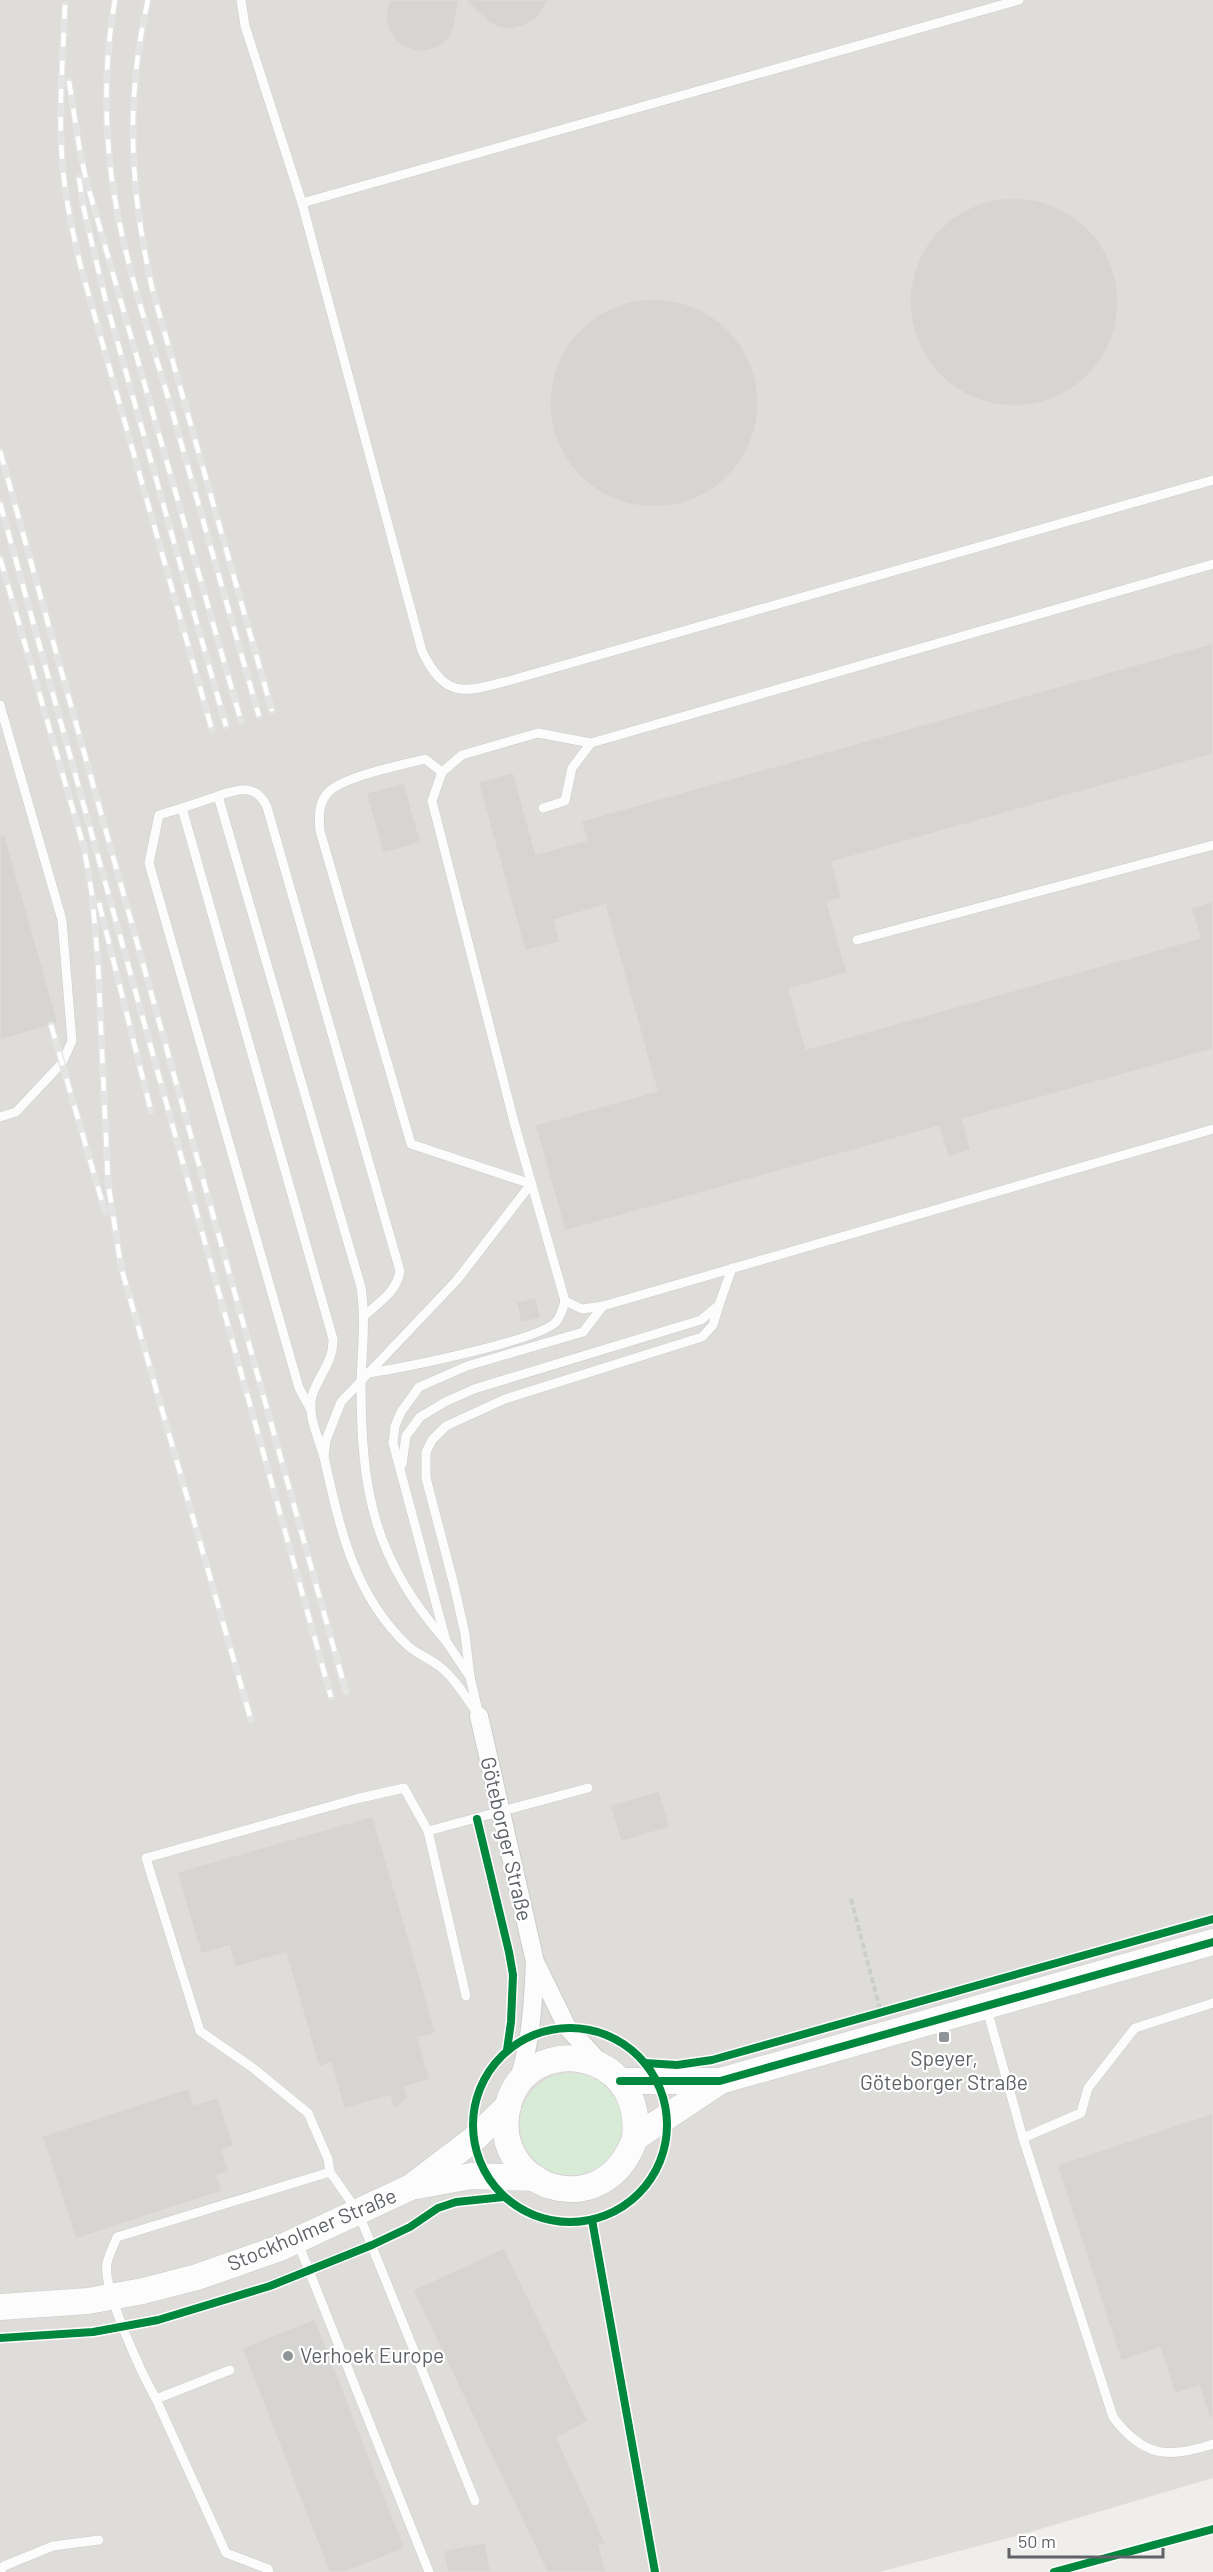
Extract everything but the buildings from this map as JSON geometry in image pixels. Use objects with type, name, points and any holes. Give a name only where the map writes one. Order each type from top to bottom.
[{"type":"street","name":"Göteborger Straße","points":[[479,1716],[535,1962],[567,2027],[611,2074]]},
{"type":"street","name":"Stockholmer Straße","points":[[635,2138],[720,2081],[1213,1942]]},
{"type":"street","name":"Göteborger Straße","points":[[512,2098],[525,2063],[533,2004],[535,1962]]},
{"type":"street","name":"Stockholmer Straße","points":[[0,2307],[40,2306],[112,2296],[196,2277],[248,2260],[297,2240],[411,2187],[474,2139],[512,2098],[526,2076],[539,2066],[554,2060],[571,2058],[587,2060],[611,2074],[627,2090],[634,2106],[637,2122],[630,2153],[621,2166],[596,2185],[580,2189],[549,2186],[535,2178],[520,2164],[510,2147],[506,2127],[512,2098]]},
{"type":"street","name":"Stockholmer Straße","points":[[611,2074],[720,2081]]},
{"type":"street","name":"Stockholmer Straße","points":[[411,2187],[471,2176],[535,2178]]},
{"type":"lane","points":[[242,0],[245,26],[302,203],[422,651],[440,681],[450,687],[474,690],[515,679],[1213,480]]},
{"type":"lane","points":[[302,203],[1018,0]]},
{"type":"lane","points":[[364,1376],[484,1348],[541,1330],[555,1323],[565,1301],[531,1184],[432,801],[442,772],[462,755],[538,733],[591,744],[1213,564]]},
{"type":"lane","points":[[0,705],[62,920],[72,1041],[62,1063],[16,1112],[0,1117]]},
{"type":"lane","points":[[543,808],[566,801],[572,768],[591,744]]},
{"type":"lane","points":[[442,772],[425,759],[337,783],[326,795],[319,811],[320,831],[411,1144],[531,1184]]},
{"type":"lane","points":[[365,1315],[394,1289],[399,1280],[400,1271],[267,807],[258,793],[252,790],[234,790],[159,815],[149,863],[299,1388],[311,1410],[351,1561],[369,1600],[410,1648],[440,1666],[452,1678],[479,1716]]},
{"type":"lane","points":[[218,796],[361,1287],[365,1315],[362,1444],[369,1494],[377,1526],[393,1566],[427,1619],[446,1641],[470,1677]]},
{"type":"lane","points":[[182,808],[333,1339],[334,1351],[311,1397],[311,1410]]},
{"type":"lane","points":[[856,940],[1213,845]]},
{"type":"lane","points":[[565,1301],[582,1309],[603,1306],[1213,1129]]},
{"type":"lane","points":[[324,1457],[326,1440],[341,1402],[456,1280],[531,1184]]},
{"type":"lane","points":[[479,1716],[470,1677],[465,1634],[426,1478],[426,1452],[432,1440],[446,1426],[505,1399],[702,1337],[713,1325],[732,1268]]},
{"type":"lane","points":[[402,1475],[402,1454],[406,1436],[420,1417],[445,1402],[474,1389],[675,1330],[701,1320],[719,1305]]},
{"type":"lane","points":[[446,1641],[393,1443],[395,1426],[409,1399],[419,1387],[467,1366],[583,1332],[603,1306]]},
{"type":"lane","points":[[466,1996],[428,1831],[404,1788],[356,1799],[146,1858],[200,2031],[253,2068],[308,2113],[328,2160],[330,2172],[358,2212],[475,2501]]},
{"type":"lane","points":[[428,1831],[588,1788]]},
{"type":"lane","points":[[1023,2138],[1081,2113],[1089,2088],[1135,2028],[1213,2003]]},
{"type":"lane","points":[[986,2006],[1023,2138],[1113,2417],[1127,2436],[1155,2451],[1187,2453],[1213,2444]]},
{"type":"lane","points":[[269,2572],[268,2569],[226,2553],[156,2399],[143,2376],[112,2296],[106,2265],[117,2237],[330,2172]]},
{"type":"lane","points":[[297,2240],[429,2572]]},
{"type":"lane","points":[[156,2399],[230,2370]]},
{"type":"lane","points":[[0,2571],[4,2566],[53,2546],[99,2540]]},
{"type":"path","points":[[850,1899],[878,2001]]},
{"type":"shaded area","points":[[0,0],[1213,0],[1213,2478],[1020,2535],[879,2572],[0,2572]]},
{"type":"green space","points":[[571,2073],[590,2077],[607,2088],[618,2105],[622,2124],[618,2143],[607,2160],[590,2171],[571,2175],[552,2171],[535,2160],[524,2143],[520,2124],[524,2105],[535,2088],[552,2077]]},
{"type":"railway","points":[[115,0],[107,64],[107,129],[111,172],[122,233],[137,294],[259,716]]},
{"type":"railway","points":[[148,0],[141,37],[133,109],[135,180],[145,251],[152,288],[272,711]]},
{"type":"railway","points":[[65,5],[61,135],[64,179],[71,222],[80,264],[212,730]]},
{"type":"railway","points":[[69,81],[87,183],[241,721]]},
{"type":"railway","points":[[79,178],[84,210],[105,298],[226,726]]},
{"type":"railway","points":[[0,451],[346,1692]]},
{"type":"railway","points":[[0,503],[331,1697]]},
{"type":"railway","points":[[0,558],[84,848],[92,894],[98,963],[108,1182],[121,1267],[251,1720]]},
{"type":"railway","points":[[99,903],[151,1111]]},
{"type":"railway","points":[[51,1025],[105,1212]]},
{"type":"cycle path","points":[[477,1819],[513,1975],[507,2050]]},
{"type":"cycle path","points":[[645,2063],[677,2065],[712,2060],[1213,1919]]},
{"type":"cycle path","points":[[620,2081],[720,2081],[1213,1942]]},
{"type":"cycle path","points":[[560,2028],[580,2028],[616,2039],[639,2056],[651,2071],[660,2088],[667,2115],[667,2125],[667,2135],[660,2162],[651,2179],[639,2194],[624,2206],[607,2215],[580,2222],[560,2222],[524,2211],[495,2187],[484,2171],[477,2153],[473,2135],[473,2115],[484,2079],[508,2050],[524,2039],[542,2032],[560,2028]]},
{"type":"cycle path","points":[[0,2338],[93,2332],[158,2320],[270,2286],[372,2245],[410,2227],[438,2208],[456,2202],[504,2197]]},
{"type":"cycle path","points":[[592,2220],[655,2572]]},
{"type":"cycle path","points":[[1054,2572],[1213,2529]]},
{"type":"place","name":"Speyer, Göteborger Straße","points":[[944,2037]]},
{"type":"place","name":"Verhoek Europe","points":[[288,2356]]}]
